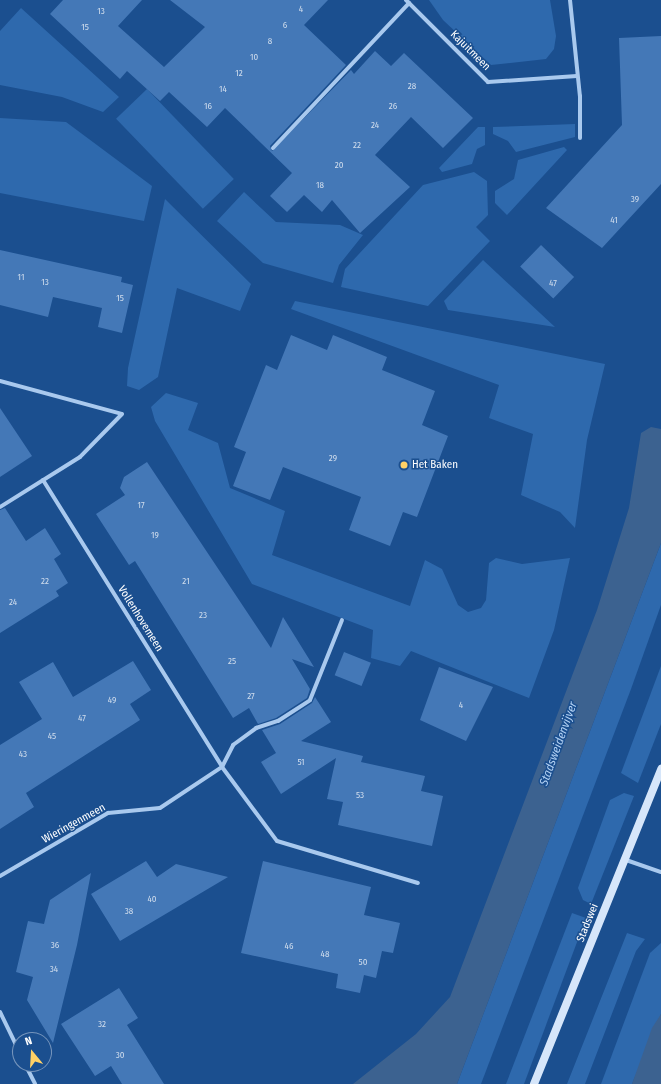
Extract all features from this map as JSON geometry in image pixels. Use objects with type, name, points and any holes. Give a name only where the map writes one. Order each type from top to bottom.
[{"type":"street","points":[[570,0],[577,76],[580,138]]},
{"type":"street","name":"Kajuitmeen","points":[[273,148],[408,2],[488,82],[577,76]]},
{"type":"street","points":[[0,382],[122,414],[80,457],[0,507]]},
{"type":"street","name":"Vollenhovemeen","points":[[43,480],[222,767]]},
{"type":"street","name":"Wieringenmeen","points":[[0,876],[108,814],[160,808],[222,767],[233,745],[256,728],[278,721],[310,700],[342,620]]},
{"type":"street","points":[[222,767],[277,841],[418,883]]},
{"type":"street","name":"Stadswei","points":[[534,1084],[626,860],[661,769]]},
{"type":"street","points":[[626,860],[661,872]]},
{"type":"street","points":[[0,1012],[12,1037]]},
{"type":"street","points":[[29,1072],[35,1084]]},
{"type":"shaded area","points":[[429,0],[550,0],[556,36],[554,49],[546,59],[491,65],[443,20]]},
{"type":"shaded area","points":[[21,8],[119,97],[103,112],[62,97],[0,85],[0,31]]},
{"type":"shaded area","points":[[147,89],[234,179],[203,209],[116,119]]},
{"type":"shaded area","points":[[0,118],[66,122],[152,186],[144,221],[0,193]]},
{"type":"shaded area","points":[[575,124],[575,137],[516,152],[508,141],[493,134],[493,127]]},
{"type":"shaded area","points":[[478,127],[485,127],[485,145],[477,149],[472,164],[442,172],[439,168]]},
{"type":"shaded area","points":[[564,147],[567,150],[507,215],[495,203],[495,191],[514,179],[518,160]]},
{"type":"shaded area","points":[[474,172],[487,181],[488,215],[476,227],[490,241],[428,306],[341,287],[345,269],[423,185]]},
{"type":"shaded area","points":[[244,192],[276,222],[340,225],[363,235],[339,265],[333,283],[263,263],[217,221]]},
{"type":"shaded area","points":[[165,199],[251,284],[240,311],[177,288],[158,377],[139,390],[127,386],[128,368]]},
{"type":"shaded area","points":[[483,260],[555,327],[448,310],[444,301]]},
{"type":"shaded area","points":[[295,301],[605,364],[587,440],[575,528],[560,512],[521,495],[533,434],[489,418],[499,385],[291,309]]},
{"type":"shaded area","points":[[166,393],[198,403],[188,430],[218,443],[230,488],[285,511],[272,555],[410,606],[425,560],[442,569],[458,605],[468,612],[481,608],[486,600],[489,563],[496,558],[522,564],[570,558],[554,630],[529,698],[411,651],[400,666],[371,658],[373,630],[252,584],[155,421],[151,407]]},
{"type":"shaded area","points":[[661,543],[661,605],[631,689],[481,1084],[457,1084]]},
{"type":"shaded area","points":[[661,666],[661,724],[638,783],[621,773]]},
{"type":"shaded area","points":[[624,793],[634,796],[591,904],[583,900],[578,888],[610,800]]},
{"type":"shaded area","points":[[572,913],[586,918],[524,1084],[506,1084]]},
{"type":"shaded area","points":[[627,933],[645,939],[636,951],[585,1084],[567,1084]]},
{"type":"shaded area","points":[[661,943],[661,1014],[632,1084],[601,1084],[650,953]]},
{"type":"water","name":"Stadsweidenvijver","points":[[651,427],[661,429],[661,543],[457,1084],[353,1084],[416,1034],[450,997],[597,610],[629,508],[641,433]]},
{"type":"water","points":[[661,1014],[661,1084],[632,1084],[652,1028]]},
{"type":"building","points":[[63,0],[142,0],[118,26],[164,67],[205,27],[170,0],[328,0],[304,25],[346,65],[270,146],[272,151],[351,70],[354,74],[375,51],[391,66],[404,53],[473,118],[443,148],[411,117],[375,155],[410,187],[360,233],[332,200],[322,212],[304,195],[287,212],[270,196],[292,173],[225,108],[207,127],[169,92],[160,101],[127,71],[120,79],[50,14]]},
{"type":"building","points":[[661,36],[661,184],[602,248],[546,208],[622,125],[619,38]]},
{"type":"building","points":[[541,245],[574,277],[553,299],[520,267]]},
{"type":"building","points":[[0,250],[122,277],[121,282],[133,285],[122,333],[98,327],[102,308],[53,297],[48,317],[0,305]]},
{"type":"building","points":[[291,335],[327,350],[333,335],[387,357],[382,370],[435,391],[422,425],[448,436],[417,517],[403,512],[390,546],[349,530],[361,497],[283,467],[270,500],[233,486],[246,452],[234,447],[266,365],[277,370]]},
{"type":"building","points":[[0,408],[32,456],[0,477]]},
{"type":"building","points":[[147,462],[271,648],[283,617],[314,667],[292,659],[310,689],[307,698],[276,718],[258,724],[249,708],[233,718],[135,561],[129,565],[96,514],[125,495],[120,488],[124,477]]},
{"type":"building","points":[[5,508],[26,541],[45,528],[61,554],[54,559],[68,583],[56,591],[59,596],[0,633],[0,510]]},
{"type":"building","points":[[344,652],[371,663],[362,686],[335,675]]},
{"type":"building","points":[[133,661],[151,690],[130,704],[140,720],[26,793],[34,807],[0,829],[0,745],[42,719],[19,682],[53,662],[73,697]]},
{"type":"building","points":[[439,667],[493,687],[466,741],[420,720]]},
{"type":"building","points":[[315,697],[331,722],[301,741],[363,756],[361,762],[425,776],[421,791],[443,796],[432,846],[338,825],[343,802],[327,799],[336,758],[281,794],[261,762],[276,753],[262,730],[280,724],[312,703]]},
{"type":"building","points":[[146,861],[157,877],[176,864],[228,877],[120,941],[91,894]]},
{"type":"building","points":[[263,861],[371,887],[364,915],[400,923],[393,953],[382,951],[376,978],[364,975],[360,993],[336,988],[338,974],[241,953]]},
{"type":"building","points":[[91,873],[77,945],[53,1043],[52,1032],[46,1032],[27,1000],[33,977],[16,972],[28,921],[44,924],[50,900]]},
{"type":"building","points":[[119,988],[138,1018],[127,1025],[164,1084],[122,1084],[111,1066],[95,1076],[61,1024]]},
{"type":"place","name":"Het Baken","points":[[404,465]]}]
